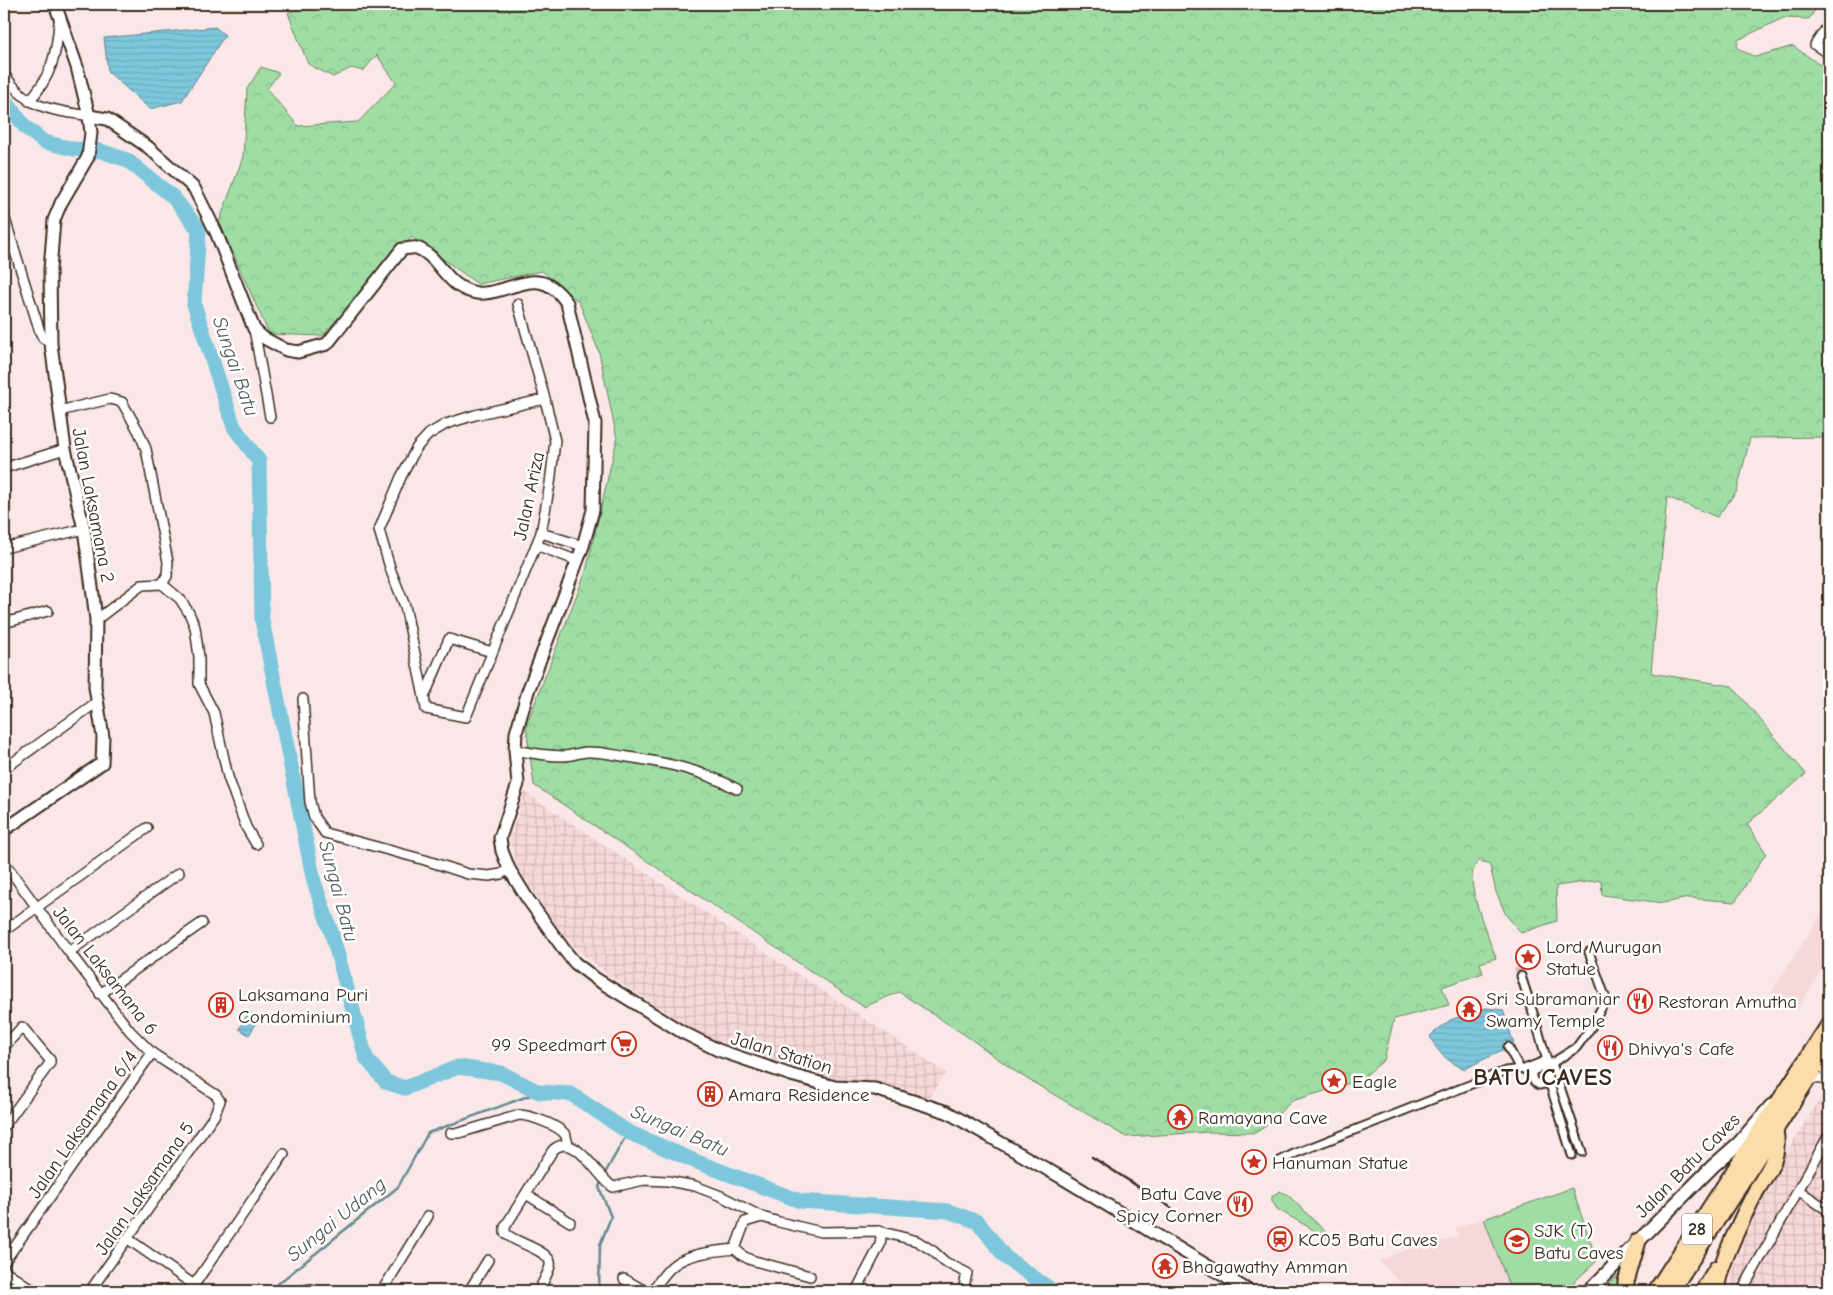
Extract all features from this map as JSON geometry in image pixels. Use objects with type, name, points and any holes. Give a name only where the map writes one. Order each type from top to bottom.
[{"type":"highway","name":"28","points":[[1671,1291],[1743,1170],[1790,1086],[1829,1026]]},
{"type":"highway","name":"28","points":[[1656,1291],[1743,1170],[1775,1131],[1829,1046]]},
{"type":"highway","points":[[1718,1291],[1719,1273],[1756,1192],[1773,1164],[1778,1144],[1775,1131]]},
{"type":"highway","points":[[1625,1291],[1638,1241]]},
{"type":"highway","points":[[1703,1291],[1729,1250]]},
{"type":"main road","name":"Jalan Batu Caves","points":[[1589,1291],[1713,1166],[1739,1143],[1790,1086]]},
{"type":"main road","points":[[1582,1291],[1613,1266]]},
{"type":"street","name":"Jalan Laksamana 2","points":[[4,830],[102,763],[103,737],[95,686],[96,620],[84,529],[65,449],[51,344],[50,270],[54,220],[61,202],[81,172],[88,157],[89,116],[77,67],[55,4]]},
{"type":"street","points":[[29,101],[40,89],[56,56],[60,19]]},
{"type":"street","points":[[1829,24],[1815,45],[1829,54]]},
{"type":"street","points":[[4,74],[12,87],[29,101],[46,108],[108,119],[148,147],[194,188],[216,232],[254,329],[270,417]]},
{"type":"street","points":[[4,216],[40,332],[43,338],[51,344]]},
{"type":"street","name":"Jalan Station","points":[[254,329],[272,344],[286,350],[298,352],[327,344],[402,250],[416,247],[428,254],[452,282],[467,291],[480,294],[539,281],[551,286],[561,294],[567,303],[595,423],[593,510],[578,561],[528,691],[516,732],[515,750],[518,784],[500,838],[509,869],[533,906],[575,963],[682,1032],[718,1050],[791,1075],[835,1086],[875,1089],[947,1112],[1064,1179],[1250,1291]]},
{"type":"street","name":"Jalan Ariza","points":[[424,697],[426,709],[466,717],[540,533],[550,484],[555,441],[518,304]]},
{"type":"street","points":[[59,411],[110,399],[122,402],[125,407],[146,449],[168,562],[167,576],[162,584]]},
{"type":"street","points":[[424,697],[405,606],[391,571],[379,530],[401,477],[417,447],[429,434],[446,424],[475,415],[545,399]]},
{"type":"street","points":[[4,468],[65,449]]},
{"type":"street","points":[[4,548],[84,529]]},
{"type":"street","points":[[540,533],[583,546]]},
{"type":"street","points":[[536,545],[578,561]]},
{"type":"street","points":[[96,620],[142,585],[162,584],[180,599],[195,627],[199,657],[199,684],[214,713],[228,777],[246,827],[256,844]]},
{"type":"street","points":[[4,623],[48,611]]},
{"type":"street","points":[[424,697],[449,639],[492,652]]},
{"type":"street","points":[[303,699],[310,802],[314,817],[324,833],[425,860],[468,874],[489,876],[501,874],[509,869]]},
{"type":"street","points":[[4,769],[97,702]]},
{"type":"street","points":[[515,750],[565,756],[579,752],[591,752],[660,762],[712,776],[737,789]]},
{"type":"street","points":[[4,931],[148,828]]},
{"type":"street","name":"Jalan Laksamana 6","points":[[4,862],[100,994],[130,1031],[152,1054],[216,1094],[220,1101]]},
{"type":"street","points":[[69,952],[179,873]]},
{"type":"street","points":[[100,994],[202,922]]},
{"type":"street","points":[[1549,1083],[1539,1085],[1533,1080],[1533,1071],[1576,1048],[1592,1026],[1606,999],[1589,952]]},
{"type":"street","points":[[1521,976],[1548,1063],[1582,1152]]},
{"type":"street","points":[[4,1047],[22,1027],[50,1060],[6,1119]]},
{"type":"street","points":[[1508,1047],[1520,1069]]},
{"type":"street","name":"Jalan Laksamana 6/4","points":[[4,1262],[152,1054]]},
{"type":"street","points":[[1821,1059],[1823,1069],[1829,1075]]},
{"type":"street","points":[[1280,1161],[1505,1070],[1548,1063]]},
{"type":"street","points":[[1548,1063],[1549,1083],[1572,1155]]},
{"type":"street","points":[[1808,1078],[1822,1080],[1829,1084]]},
{"type":"street","name":"Jalan Laksamana 5","points":[[92,1291],[214,1116],[220,1101]]},
{"type":"street","points":[[451,1133],[459,1133],[519,1115],[528,1115],[562,1131],[566,1136],[568,1144]]},
{"type":"street","points":[[1744,1289],[1829,1135]]},
{"type":"street","points":[[539,1291],[550,1265],[547,1255],[510,1238],[505,1233],[505,1227],[553,1150],[561,1144],[568,1144],[585,1156],[610,1186],[616,1188],[644,1180],[668,1180],[695,1186],[722,1196],[762,1217],[821,1232],[879,1231],[917,1241],[926,1245],[945,1262],[965,1272],[967,1276],[963,1291]]},
{"type":"street","points":[[128,1239],[196,1288],[284,1154]]},
{"type":"street","points":[[1798,1190],[1829,1210]]},
{"type":"street","points":[[526,1194],[570,1222]]},
{"type":"street","points":[[382,1291],[428,1216]]},
{"type":"street","points":[[735,1249],[745,1222],[762,1217]]},
{"type":"street","points":[[856,1291],[880,1245],[881,1236],[879,1231]]},
{"type":"street","points":[[735,1249],[751,1260],[810,1276]]},
{"type":"street","points":[[652,1291],[665,1273],[675,1264],[686,1258],[735,1249]]},
{"type":"street","points":[[469,1291],[488,1260]]},
{"type":"street","points":[[4,1270],[34,1291]]},
{"type":"street","points":[[624,1278],[645,1291]]},
{"type":"street","points":[[301,1291],[311,1289]]},
{"type":"shaded area","points":[[525,792],[946,1073],[928,1100],[831,1078],[722,1045],[681,1022],[607,974],[568,942],[518,869],[509,839]]},
{"type":"shaded area","points":[[1829,902],[1829,959],[1796,1011],[1776,998],[1772,991]]},
{"type":"shaded area","points":[[1829,1085],[1829,1291],[1734,1291],[1730,1276],[1765,1185]]},
{"type":"shaded area","name":"SJK (T) Batu Caves","points":[[1572,1188],[1597,1261],[1564,1291],[1408,1291],[1379,1261],[1413,1246],[1415,1250],[1458,1236],[1456,1228]]},
{"type":"green space","points":[[310,4],[1819,4],[1809,19],[1783,18],[1738,40],[1737,48],[1755,57],[1793,46],[1829,71],[1829,437],[1750,438],[1737,491],[1717,517],[1667,497],[1651,673],[1732,686],[1806,774],[1747,824],[1766,853],[1735,902],[1689,898],[1663,903],[1602,895],[1601,880],[1556,886],[1557,921],[1521,933],[1506,915],[1496,892],[1490,866],[1488,863],[1478,861],[1472,874],[1473,888],[1481,918],[1496,958],[1480,963],[1483,973],[1442,987],[1449,1005],[1394,1019],[1384,1060],[1360,1080],[1292,1101],[1266,1126],[1255,1133],[1209,1132],[1126,1137],[1019,1074],[968,1037],[899,992],[864,1007],[534,785],[526,726],[586,571],[617,439],[599,352],[579,302],[542,271],[478,284],[412,237],[322,336],[269,334],[219,222],[243,157],[247,89],[261,67],[279,73],[267,89],[298,126],[358,122],[396,83],[377,55],[363,71],[351,68],[333,77],[308,64],[288,13]]},
{"type":"green space","points":[[1572,1188],[1597,1261],[1564,1291],[1511,1291],[1484,1219]]},
{"type":"green space","points":[[1280,1191],[1288,1195],[1338,1244],[1277,1209],[1272,1201],[1272,1196]]},
{"type":"green space","points":[[1620,1273],[1618,1291],[1602,1291]]},
{"type":"water","points":[[215,27],[225,35],[182,101],[150,109],[108,72],[104,38]]},
{"type":"water","points":[[1486,1008],[1503,1010],[1514,1044],[1465,1069],[1444,1056],[1430,1036],[1450,1020]]},
{"type":"water","points":[[249,1012],[259,1019],[249,1035],[239,1029]]},
{"type":"waterway","name":"Sungai Batu","points":[[4,99],[25,127],[44,142],[74,149],[101,151],[127,160],[173,197],[199,230],[194,304],[234,427],[259,461],[262,620],[314,882],[332,934],[366,1058],[386,1082],[405,1088],[458,1067],[501,1073],[539,1092],[571,1094],[628,1132],[697,1162],[800,1201],[948,1211],[978,1222],[1005,1257],[1053,1291]]},
{"type":"waterway","name":"Sungai Udang","points":[[269,1291],[398,1187],[428,1133],[539,1092]]},
{"type":"waterway","points":[[604,1175],[628,1132]]},
{"type":"waterway","points":[[599,1291],[600,1245],[611,1217],[599,1187],[602,1180]]},
{"type":"tunnel","points":[[1517,967],[1521,976]]},
{"type":"railway","points":[[1092,1157],[1184,1216]]},
{"type":"place","name":"Lord Murugan Statue","points":[[1528,957]]},
{"type":"place","name":"Restoran Amutha","points":[[1640,1001]]},
{"type":"place","name":"Laksamana Puri Condominium","points":[[221,1005]]},
{"type":"place","name":"Sri Subramaniar Swamy Temple","points":[[1469,1009]]},
{"type":"place","name":"99 Speedmart","points":[[624,1044]]},
{"type":"place","name":"Dhivya's Cafe","points":[[1610,1048]]},
{"type":"place","name":"Eagle","points":[[1334,1081]]},
{"type":"place","name":"Amara Residence","points":[[710,1094]]},
{"type":"place","name":"Ramayana Cave","points":[[1180,1117]]},
{"type":"place","name":"Hanuman Statue","points":[[1254,1162]]},
{"type":"place","name":"Batu Cave Spicy Corner","points":[[1240,1204]]},
{"type":"place","name":"KC05 Batu Caves","points":[[1280,1239]]},
{"type":"place","name":"SJK (T) Batu Caves","points":[[1517,1241]]},
{"type":"place","name":"Bhagawathy Amman","points":[[1165,1266]]},
{"type":"district","name":"BATU CAVES","points":[[1543,1077]]}]
